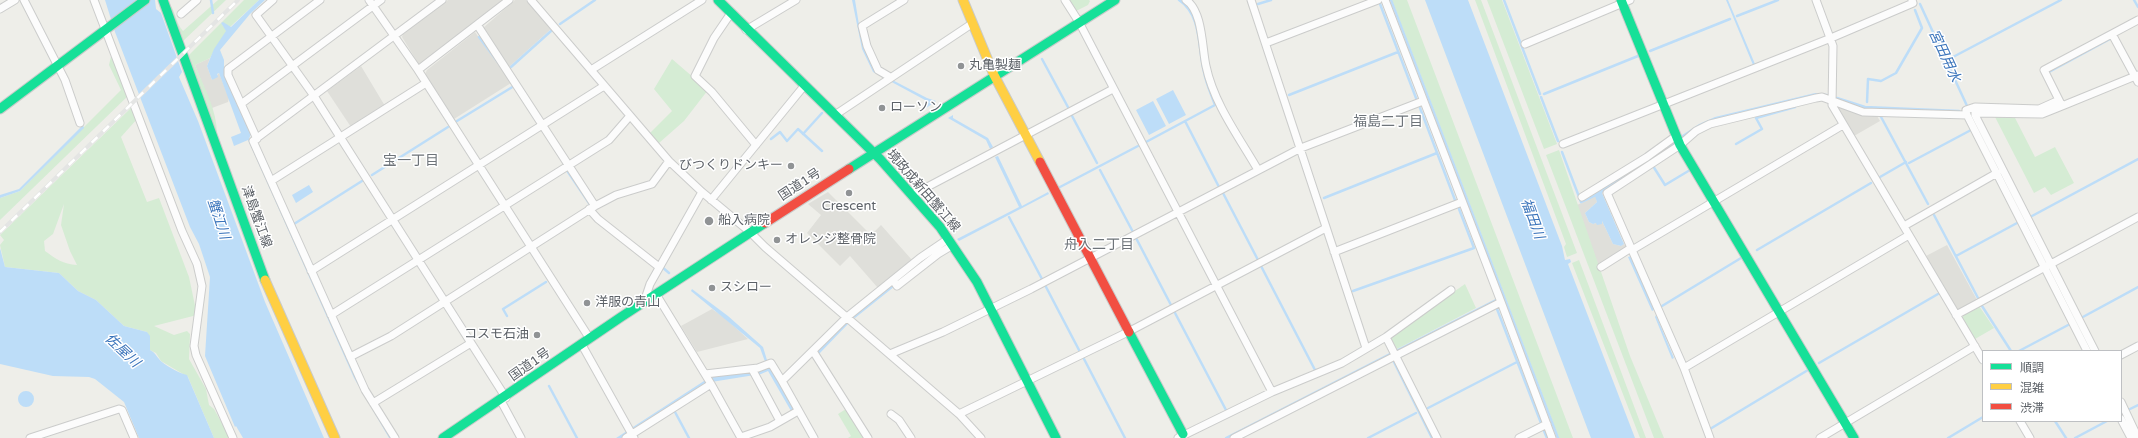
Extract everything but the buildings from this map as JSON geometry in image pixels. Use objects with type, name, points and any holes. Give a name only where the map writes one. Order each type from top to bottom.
[{"type":"main road","points":[[0,109],[145,0]]},
{"type":"main road","name":"津島蟹江線","points":[[163,0],[261,270],[335,438]]},
{"type":"main road","name":"境政成新田蟹江線","points":[[718,0],[746,30],[873,153],[912,195],[950,242],[966,265],[991,308],[1056,438]]},
{"type":"main road","points":[[963,0],[994,75],[1128,332],[1180,436]]},
{"type":"main road","name":"国道1号","points":[[444,438],[645,301],[750,232],[994,75],[1114,0]]},
{"type":"main road","points":[[1625,1],[1663,105],[1680,145],[1854,438]]},
{"type":"street","points":[[0,9],[15,0]]},
{"type":"street","points":[[24,0],[65,80],[80,123]]},
{"type":"street","points":[[94,0],[107,28],[197,264],[202,286],[194,346],[196,355],[233,438]]},
{"type":"street","points":[[181,14],[197,0]]},
{"type":"street","points":[[273,0],[256,15],[314,96],[471,343],[503,399],[521,438]]},
{"type":"street","points":[[257,138],[228,75],[228,69],[320,0]]},
{"type":"street","points":[[241,104],[293,66],[371,3],[380,0]]},
{"type":"street","points":[[395,438],[365,390],[253,141],[442,0]]},
{"type":"street","points":[[418,70],[478,26],[509,0]]},
{"type":"street","points":[[531,0],[629,117],[669,161],[711,200],[750,232],[765,247],[959,414],[978,437]]},
{"type":"street","points":[[591,70],[702,0]]},
{"type":"street","points":[[746,30],[796,0]]},
{"type":"street","points":[[888,79],[878,70],[867,46],[862,26],[904,0]]},
{"type":"street","points":[[1065,0],[1079,22],[1272,392]]},
{"type":"street","points":[[1251,0],[1366,348]]},
{"type":"street","points":[[1266,43],[1378,0]]},
{"type":"street","points":[[1385,0],[1552,438]]},
{"type":"street","points":[[1816,0],[1834,46],[1832,105],[1982,358]]},
{"type":"street","points":[[1188,1],[1200,26],[1206,67],[1218,104],[1258,170]]},
{"type":"street","points":[[1525,44],[1625,1]]},
{"type":"street","points":[[1564,144],[1831,38],[1915,1]]},
{"type":"street","points":[[371,3],[395,35],[418,70],[590,339]]},
{"type":"street","points":[[731,13],[714,38],[695,76],[712,92],[756,145]]},
{"type":"street","points":[[2061,103],[2044,70],[2138,20]]},
{"type":"street","points":[[835,115],[973,23]]},
{"type":"street","points":[[478,26],[569,166],[598,220],[659,267]]},
{"type":"street","points":[[2094,350],[1998,173],[1967,115],[1966,110],[2040,112],[2061,103],[2137,78],[2112,34]]},
{"type":"street","points":[[271,181],[426,83]]},
{"type":"street","points":[[311,271],[604,86]]},
{"type":"street","points":[[711,200],[804,86]]},
{"type":"street","points":[[912,195],[1113,89]]},
{"type":"street","points":[[1710,438],[1684,368],[1607,193],[1680,145],[1696,131],[1710,124],[1816,98],[1832,101],[1863,112],[1967,115]]},
{"type":"street","points":[[890,354],[943,332],[1090,259],[1301,148],[1423,101]]},
{"type":"street","points":[[1975,110],[2087,350]]},
{"type":"street","points":[[331,316],[609,140],[629,117]]},
{"type":"street","points":[[1601,267],[1843,125]]},
{"type":"street","points":[[1582,197],[1647,157],[1676,136]]},
{"type":"street","points":[[350,357],[391,336],[592,208],[622,193],[652,184],[669,161]]},
{"type":"street","points":[[1904,226],[1998,173]]},
{"type":"street","points":[[645,301],[650,284],[702,192]]},
{"type":"street","points":[[1334,252],[1462,202]]},
{"type":"street","points":[[1956,315],[2138,217]]},
{"type":"street","points":[[959,414],[1128,332],[1326,228]]},
{"type":"street","points":[[1684,368],[1909,235]]},
{"type":"street","points":[[782,381],[847,317],[893,280],[897,286],[938,254],[950,242]]},
{"type":"street","points":[[1180,436],[1272,392],[1342,363],[1386,337],[1451,290]]},
{"type":"street","points":[[656,294],[709,380],[741,437],[780,421],[798,411]]},
{"type":"street","points":[[1234,438],[1501,302]]},
{"type":"street","points":[[1386,337],[1437,438]]},
{"type":"street","points":[[373,403],[471,343]]},
{"type":"street","points":[[582,345],[630,434],[709,380],[754,373],[767,364],[782,381],[814,438]]},
{"type":"street","points":[[1820,438],[1975,346]]},
{"type":"street","points":[[2122,354],[2138,346]]},
{"type":"street","points":[[813,351],[868,438]]},
{"type":"street","points":[[754,373],[780,421]]},
{"type":"street","points":[[2122,404],[2138,438]]},
{"type":"street","points":[[30,438],[53,434],[119,409],[122,410],[134,438]]},
{"type":"street","points":[[891,414],[899,420],[911,438]]},
{"type":"street","points":[[2122,421],[2131,438]]},
{"type":"street","points":[[2021,422],[2030,438]]},
{"type":"street","points":[[1519,438],[1547,424]]},
{"type":"shaded area","points":[[448,0],[505,0],[422,64],[418,63],[402,37],[403,34]]},
{"type":"shaded area","points":[[515,0],[526,0],[551,29],[509,67],[483,28]]},
{"type":"shaded area","points":[[475,32],[511,83],[454,119],[425,74],[427,70]]},
{"type":"shaded area","points":[[210,58],[207,66],[212,80],[219,73],[229,98],[228,102],[212,108],[195,65]]},
{"type":"shaded area","points":[[361,66],[385,106],[351,127],[327,91]]},
{"type":"shaded area","points":[[1838,104],[1876,114],[1880,121],[1854,136],[1837,106]]},
{"type":"shaded area","points":[[828,192],[871,235],[881,225],[912,260],[878,288],[850,256],[840,266],[807,233],[821,215],[808,204]]},
{"type":"shaded area","points":[[1596,196],[1597,202],[1585,213],[1589,222],[1593,224],[1602,221],[1613,244],[1621,246],[1624,244],[1626,247],[1598,265],[1577,205]]},
{"type":"shaded area","points":[[1947,245],[1977,300],[1960,310],[1957,309],[1926,256]]},
{"type":"shaded area","points":[[712,309],[725,318],[748,339],[697,352],[681,326]]},
{"type":"green space","points":[[218,0],[226,0],[181,43],[167,1],[170,4],[178,24],[183,31]]},
{"type":"green space","points":[[244,0],[259,0],[230,27],[221,23]]},
{"type":"green space","points":[[1068,0],[1090,1],[1088,5],[1076,11]]},
{"type":"green space","points":[[1392,0],[1407,0],[1573,438],[1559,438]]},
{"type":"green space","points":[[1475,0],[1481,0],[1577,253],[1567,257],[1564,247],[1566,244]]},
{"type":"green space","points":[[1487,0],[1502,0],[1557,144],[1544,149]]},
{"type":"green space","points":[[221,23],[227,31],[210,58],[195,65],[215,116],[217,134],[186,58]]},
{"type":"green space","points":[[112,52],[129,95],[0,220],[0,198],[20,191],[121,90],[109,65]]},
{"type":"green space","points":[[672,59],[708,90],[684,121],[659,143],[650,133],[672,111],[654,89]]},
{"type":"green space","points":[[133,106],[138,118],[121,137],[147,202],[159,198],[189,277],[197,315],[154,326],[174,335],[187,331],[190,334],[189,359],[206,389],[209,405],[214,409],[230,438],[214,438],[188,377],[161,361],[156,353],[150,350],[147,332],[124,326],[96,300],[78,291],[59,273],[5,267],[0,245],[4,240],[0,235]],"holes":[[[64,204],[61,225],[70,251],[77,265],[60,261],[45,251],[44,241],[53,234]]]},
{"type":"green space","points":[[1994,115],[2014,116],[2035,157],[2055,147],[2074,183],[2051,195],[2045,187],[2034,193]]},
{"type":"green space","points":[[1559,150],[1630,356],[1664,438],[1654,438],[1546,155]]},
{"type":"green space","points":[[1579,260],[1646,438],[1640,438],[1572,263]]},
{"type":"green space","points":[[1465,284],[1476,308],[1397,349],[1391,338],[1392,335]]},
{"type":"green space","points":[[1979,306],[1994,328],[1975,339],[1962,318],[1964,314]]},
{"type":"green space","points":[[846,409],[865,438],[848,438],[851,436],[838,414]]},
{"type":"water","name":"蟹江川","points":[[105,0],[155,0],[156,9],[161,13],[182,72],[179,77],[198,121],[265,302],[324,438],[243,438],[236,426],[235,427],[205,356],[210,277],[199,244],[190,227],[115,32]]},
{"type":"water","points":[[259,0],[265,0],[250,14],[220,50],[224,60],[224,73],[251,134],[249,139],[286,220],[391,438],[389,438],[354,378],[248,140],[234,146],[231,137],[241,133],[219,73],[217,74],[218,77],[212,80],[207,66],[214,49],[226,31],[221,23],[223,22],[231,27]]},
{"type":"water","points":[[852,0],[855,0],[859,25],[875,71],[927,98],[936,101],[925,109],[925,100],[873,72],[862,49]]},
{"type":"water","name":"福田川","points":[[1425,0],[1468,0],[1562,246],[1565,260],[1570,259],[1571,262],[1568,264],[1635,438],[1591,438]]},
{"type":"water","points":[[1726,0],[1728,0],[1755,64],[1753,65]]},
{"type":"water","points":[[1173,90],[1186,115],[1169,124],[1156,99]]},
{"type":"water","points":[[1815,93],[1829,94],[1829,97],[1712,121],[1602,193],[1624,244],[1621,246],[1613,244],[1602,221],[1602,224],[1597,225],[1596,223],[1593,224],[1589,222],[1585,213],[1597,202],[1594,193],[1699,124],[1715,117]]},
{"type":"water","points":[[1153,101],[1166,126],[1149,135],[1136,110]]},
{"type":"water","points":[[953,115],[953,118],[988,138],[993,147],[990,149],[986,140],[948,118]]},
{"type":"water","points":[[83,125],[84,128],[20,191],[0,198],[0,195],[19,189]]},
{"type":"water","points":[[998,156],[1022,206],[1048,192],[1049,194],[959,241],[957,239],[1019,207],[995,157]]},
{"type":"water","points":[[309,185],[313,192],[296,203],[292,195]]},
{"type":"water","name":"佐屋川","points":[[0,248],[5,267],[59,273],[78,291],[96,300],[124,326],[147,332],[150,336],[150,350],[165,364],[178,372],[187,375],[214,438],[139,438],[124,402],[95,379],[89,377],[53,376],[0,364]]},
{"type":"water","points":[[1631,256],[1654,310],[1652,311],[1628,257]]},
{"type":"water","points":[[893,284],[895,286],[855,318],[852,316]]},
{"type":"water","points":[[692,289],[728,316],[763,347],[767,360],[794,410],[791,411],[768,371],[761,374],[705,383],[621,438],[616,438],[704,381],[713,377],[762,370],[767,367],[760,348],[691,291]]},
{"type":"water","points":[[1656,315],[1674,358],[1672,359],[1655,317]]},
{"type":"water","points":[[846,323],[848,324],[819,354],[817,352]]},
{"type":"water","points":[[23,391],[29,391],[34,396],[32,405],[29,407],[23,407],[18,402],[18,396]]},
{"type":"waterway","points":[[211,0],[213,13]]},
{"type":"waterway","points":[[560,24],[595,0]]},
{"type":"waterway","points":[[1146,142],[1215,105],[1205,76],[1198,33],[1192,14],[1179,0]]},
{"type":"waterway","points":[[1258,4],[1271,0]]},
{"type":"waterway","points":[[1391,0],[1558,438]]},
{"type":"waterway","points":[[1504,0],[1540,94]]},
{"type":"waterway","points":[[1737,16],[1778,0]]},
{"type":"waterway","points":[[1953,57],[2061,0]]},
{"type":"waterway","points":[[2134,0],[2138,7]]},
{"type":"waterway","points":[[1380,4],[1416,98]]},
{"type":"waterway","name":"宮田用水","points":[[1920,4],[1968,108]]},
{"type":"waterway","points":[[1867,102],[1868,79],[1881,81],[1896,73],[1922,28],[1915,10]]},
{"type":"waterway","points":[[1650,51],[1730,19]]},
{"type":"waterway","points":[[511,67],[551,31]]},
{"type":"waterway","points":[[479,37],[506,73]]},
{"type":"waterway","points":[[2049,72],[2110,39]]},
{"type":"waterway","points":[[1289,95],[1398,52]]},
{"type":"waterway","points":[[1544,94],[1638,56]]},
{"type":"waterway","points":[[1042,59],[1069,109]]},
{"type":"waterway","points":[[457,121],[514,86]]},
{"type":"waterway","points":[[1541,97],[1558,141]]},
{"type":"waterway","points":[[1837,98],[1865,107],[1959,111]]},
{"type":"waterway","points":[[1736,144],[1762,129],[1756,118],[1795,107]]},
{"type":"waterway","points":[[1420,108],[1455,200]]},
{"type":"waterway","points":[[803,134],[822,113]]},
{"type":"waterway","points":[[1071,114],[1097,163]]},
{"type":"waterway","points":[[1880,115],[1928,204]]},
{"type":"waterway","points":[[1185,121],[1219,187]]},
{"type":"waterway","points":[[372,175],[448,127]]},
{"type":"waterway","points":[[771,139],[780,132],[787,141],[798,129],[822,151]]},
{"type":"waterway","points":[[1909,163],[1971,130]]},
{"type":"waterway","points":[[1986,144],[1993,159]]},
{"type":"waterway","points":[[1060,187],[1138,146]]},
{"type":"waterway","points":[[1562,152],[1581,202],[1598,194]]},
{"type":"waterway","points":[[1324,198],[1437,153]]},
{"type":"waterway","points":[[2032,216],[2138,159]]},
{"type":"waterway","points":[[1880,177],[1906,162]]},
{"type":"waterway","points":[[1653,166],[1665,185],[1690,170]]},
{"type":"waterway","points":[[1100,170],[1133,232]]},
{"type":"waterway","points":[[568,172],[591,206]]},
{"type":"waterway","points":[[294,224],[362,181]]},
{"type":"waterway","points":[[1757,250],[1871,183]]},
{"type":"waterway","points":[[1223,193],[1258,260]]},
{"type":"waterway","points":[[2013,197],[2027,225]]},
{"type":"waterway","points":[[1353,291],[1474,248],[1459,209]]},
{"type":"waterway","points":[[1934,215],[1978,298]]},
{"type":"waterway","points":[[1009,217],[1042,279]]},
{"type":"waterway","points":[[1956,256],[2017,223]]},
{"type":"waterway","points":[[1136,238],[1171,305]]},
{"type":"waterway","points":[[1662,306],[1741,258]]},
{"type":"waterway","points":[[1261,266],[1315,370],[1317,370]]},
{"type":"waterway","points":[[662,267],[669,273]]},
{"type":"waterway","points":[[2050,271],[2068,306]]},
{"type":"waterway","points":[[507,316],[503,309],[546,282]]},
{"type":"waterway","points":[[1045,285],[1079,350]]},
{"type":"waterway","points":[[2081,318],[2138,287]]},
{"type":"waterway","points":[[1819,363],[1938,294]]},
{"type":"waterway","points":[[1398,350],[1496,300]]},
{"type":"waterway","points":[[1982,306],[2010,350]]},
{"type":"waterway","points":[[1497,309],[1541,423]]},
{"type":"waterway","points":[[1174,311],[1226,410]]},
{"type":"waterway","points":[[2021,350],[2070,324]]},
{"type":"waterway","points":[[1226,438],[1390,354]]},
{"type":"waterway","points":[[1083,357],[1125,438]]},
{"type":"waterway","points":[[1394,362],[1432,438]]},
{"type":"waterway","points":[[1428,408],[1517,362]]},
{"type":"waterway","points":[[1710,429],[1808,370]]},
{"type":"waterway","points":[[549,386],[577,438]]},
{"type":"waterway","points":[[2128,410],[2138,405]]},
{"type":"waterway","points":[[675,412],[689,438]]},
{"type":"waterway","points":[[1368,438],[1416,413]]},
{"type":"waterway","points":[[2122,413],[2127,423]]},
{"type":"waterway","points":[[1948,438],[1982,418]]},
{"type":"waterway","points":[[2056,422],[2066,438]]},
{"type":"waterway","points":[[2075,438],[2105,422]]},
{"type":"waterway","points":[[1544,431],[1547,438]]},
{"type":"railway","points":[[0,232],[238,0]]},
{"type":"traffic: fast","points":[[0,109],[145,0]]},
{"type":"traffic: fast","points":[[163,0],[265,280]]},
{"type":"traffic: fast","points":[[718,0],[880,159],[940,227],[977,282],[1056,438]]},
{"type":"traffic: fast","points":[[849,169],[1115,0]]},
{"type":"traffic: fast","points":[[1621,0],[1680,145],[1854,438]]},
{"type":"traffic: fast","points":[[443,438],[621,317],[765,223]]},
{"type":"traffic: fast","points":[[1129,332],[1183,434]]},
{"type":"traffic: slow","points":[[963,0],[994,75],[1040,162]]},
{"type":"traffic: slow","points":[[265,280],[335,438]]},
{"type":"traffic: jam","points":[[1040,162],[1129,332]]},
{"type":"traffic: jam","points":[[765,223],[849,169]]},
{"type":"place","name":"丸亀製麺","points":[[961,66]]},
{"type":"place","name":"ローソン","points":[[882,108]]},
{"type":"place","name":"びつくりドンキー","points":[[791,166]]},
{"type":"place","name":"Crescent","points":[[849,193]]},
{"type":"place","name":"船入病院","points":[[709,221]]},
{"type":"place","name":"オレンジ整骨院","points":[[777,240]]},
{"type":"place","name":"スシロー","points":[[712,288]]},
{"type":"place","name":"洋服の青山","points":[[587,303]]},
{"type":"place","name":"コスモ石油","points":[[537,335]]},
{"type":"district","name":"福島二丁目","points":[[1388,122]]},
{"type":"district","name":"宝一丁目","points":[[411,161]]},
{"type":"district","name":"舟入二丁目","points":[[1099,245]]}]
